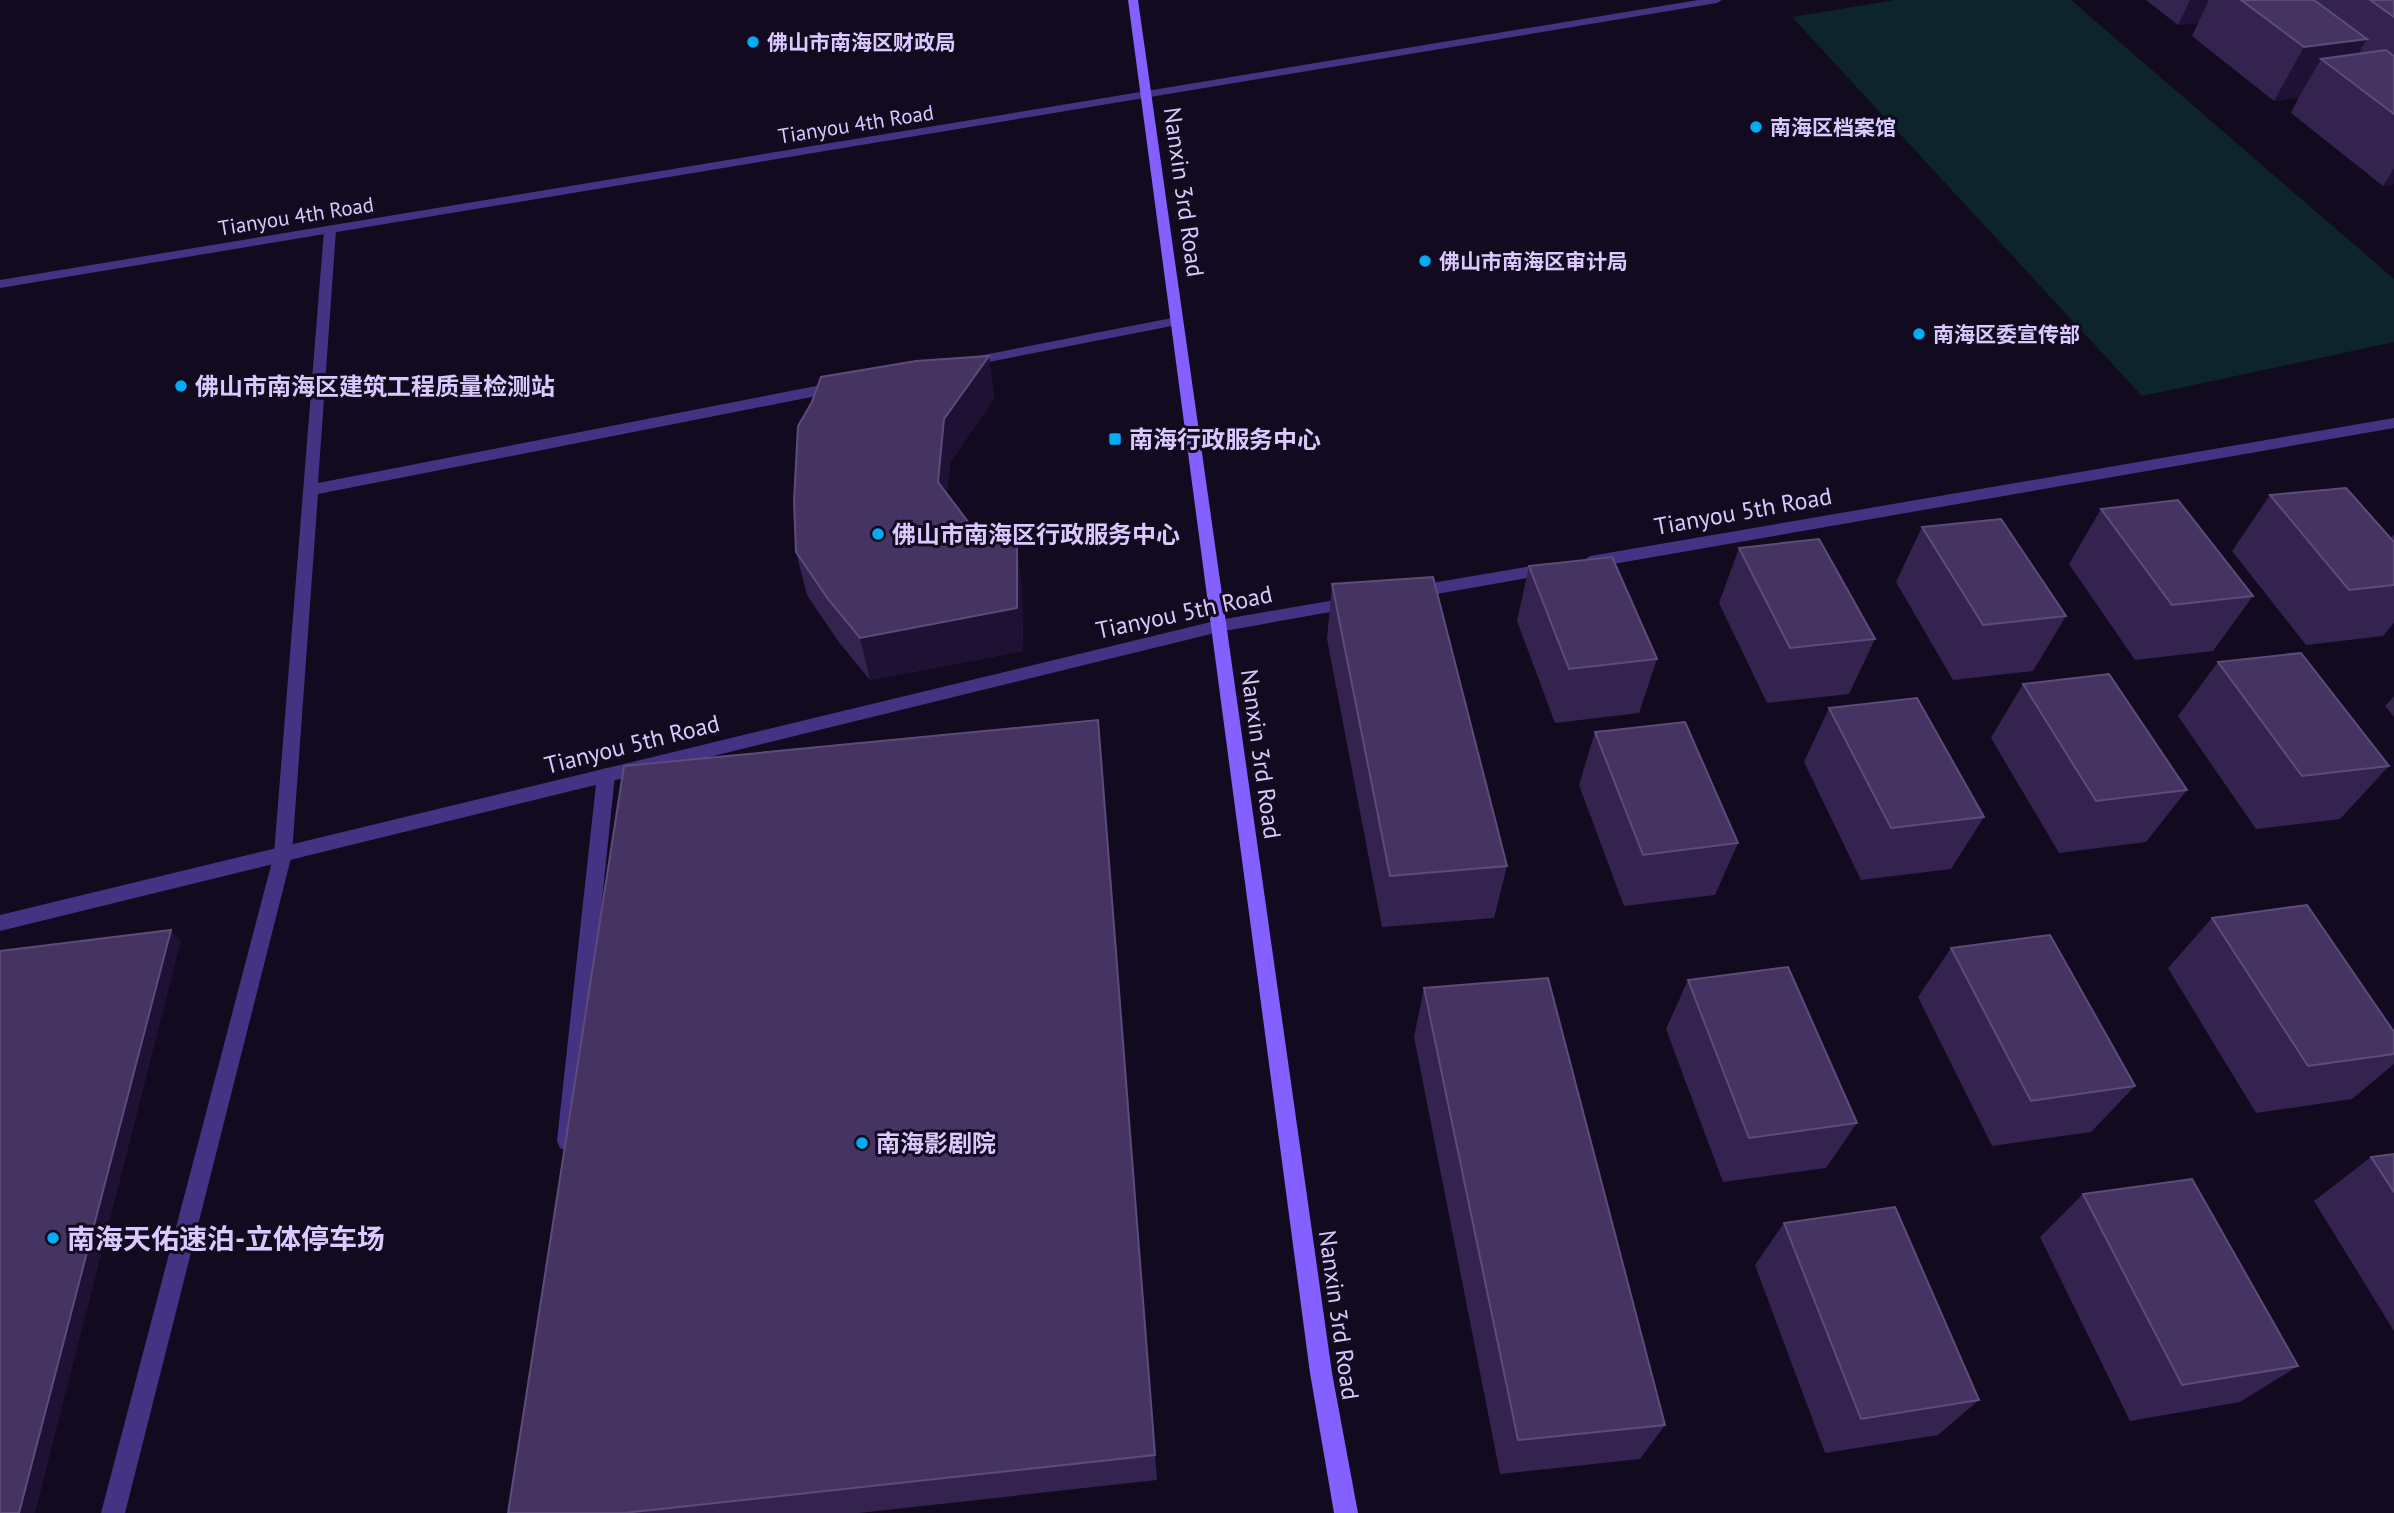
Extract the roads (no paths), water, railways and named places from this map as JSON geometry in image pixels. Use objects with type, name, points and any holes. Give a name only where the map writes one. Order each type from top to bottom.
[{"type":"main road","name":"Nanxin 3rd Road","points":[[1133,0],[1321,1373],[1346,1513]]},
{"type":"street","name":"Tianyou 4th Road","points":[[0,284],[1717,0]]},
{"type":"street","points":[[113,1513],[284,854],[330,229]]},
{"type":"street","points":[[947,366],[1177,321]]},
{"type":"street","points":[[310,490],[852,384]]},
{"type":"street","name":"Tianyou 5th Road","points":[[1396,595],[2394,423]]},
{"type":"street","name":"Tianyou 5th Road","points":[[0,923],[1219,626],[1369,600]]},
{"type":"street","points":[[564,1165],[606,775]]},
{"type":"place","name":"佛山市南海区财政局","points":[[753,42]]},
{"type":"place","name":"南海区档案馆","points":[[1756,127]]},
{"type":"place","name":"佛山市南海区审计局","points":[[1425,261]]},
{"type":"place","name":"南海区委宣传部","points":[[1919,334]]},
{"type":"place","name":"佛山市南海区建筑工程质量检测站","points":[[181,386]]},
{"type":"place","name":"南海行政服务中心","points":[[1115,439]]},
{"type":"place","name":"佛山市南海区行政服务中心","points":[[878,534]]},
{"type":"place","name":"南海影剧院","points":[[862,1143]]},
{"type":"place","name":"南海天佑速泊-立体停车场","points":[[53,1238]]}]
